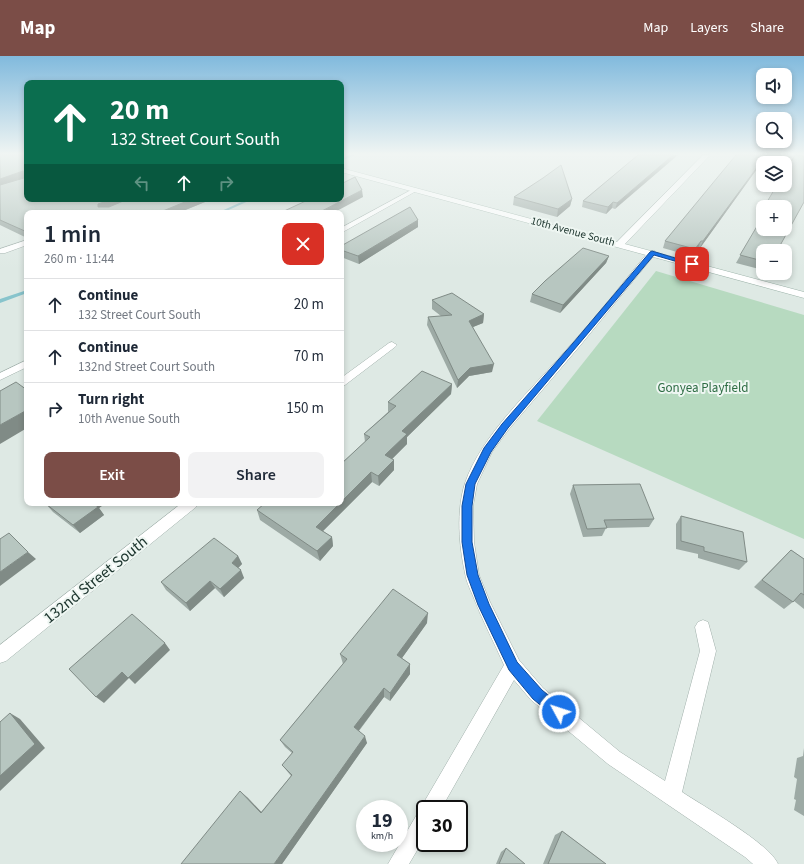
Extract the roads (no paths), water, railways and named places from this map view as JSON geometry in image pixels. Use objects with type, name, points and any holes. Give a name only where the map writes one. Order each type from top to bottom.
[{"type":"street","points":[[344,229],[410,193]]},
{"type":"street","name":"10th Avenue South","points":[[425,193],[620,244],[804,295]]},
{"type":"street","points":[[620,244],[670,193]]},
{"type":"street","points":[[2,251],[24,243]]},
{"type":"street","points":[[652,253],[496,437],[478,467],[471,484],[467,506],[467,542],[472,575],[493,625],[513,666],[538,694],[614,758],[752,850],[768,864]]},
{"type":"street","points":[[344,381],[392,345]]},
{"type":"street","points":[[0,376],[24,364]]},
{"type":"street","name":"132nd Street South","points":[[0,655],[186,506]]},
{"type":"street","points":[[671,796],[708,651],[703,627]]},
{"type":"street","points":[[435,800],[513,666]]},
{"type":"street","points":[[398,864],[416,833]]},
{"type":"waterway","points":[[226,210],[244,202]]},
{"type":"waterway","points":[[0,301],[24,292]]},
{"type":"park label","name":"Gonyea Playfield","points":[[703,387]]}]
